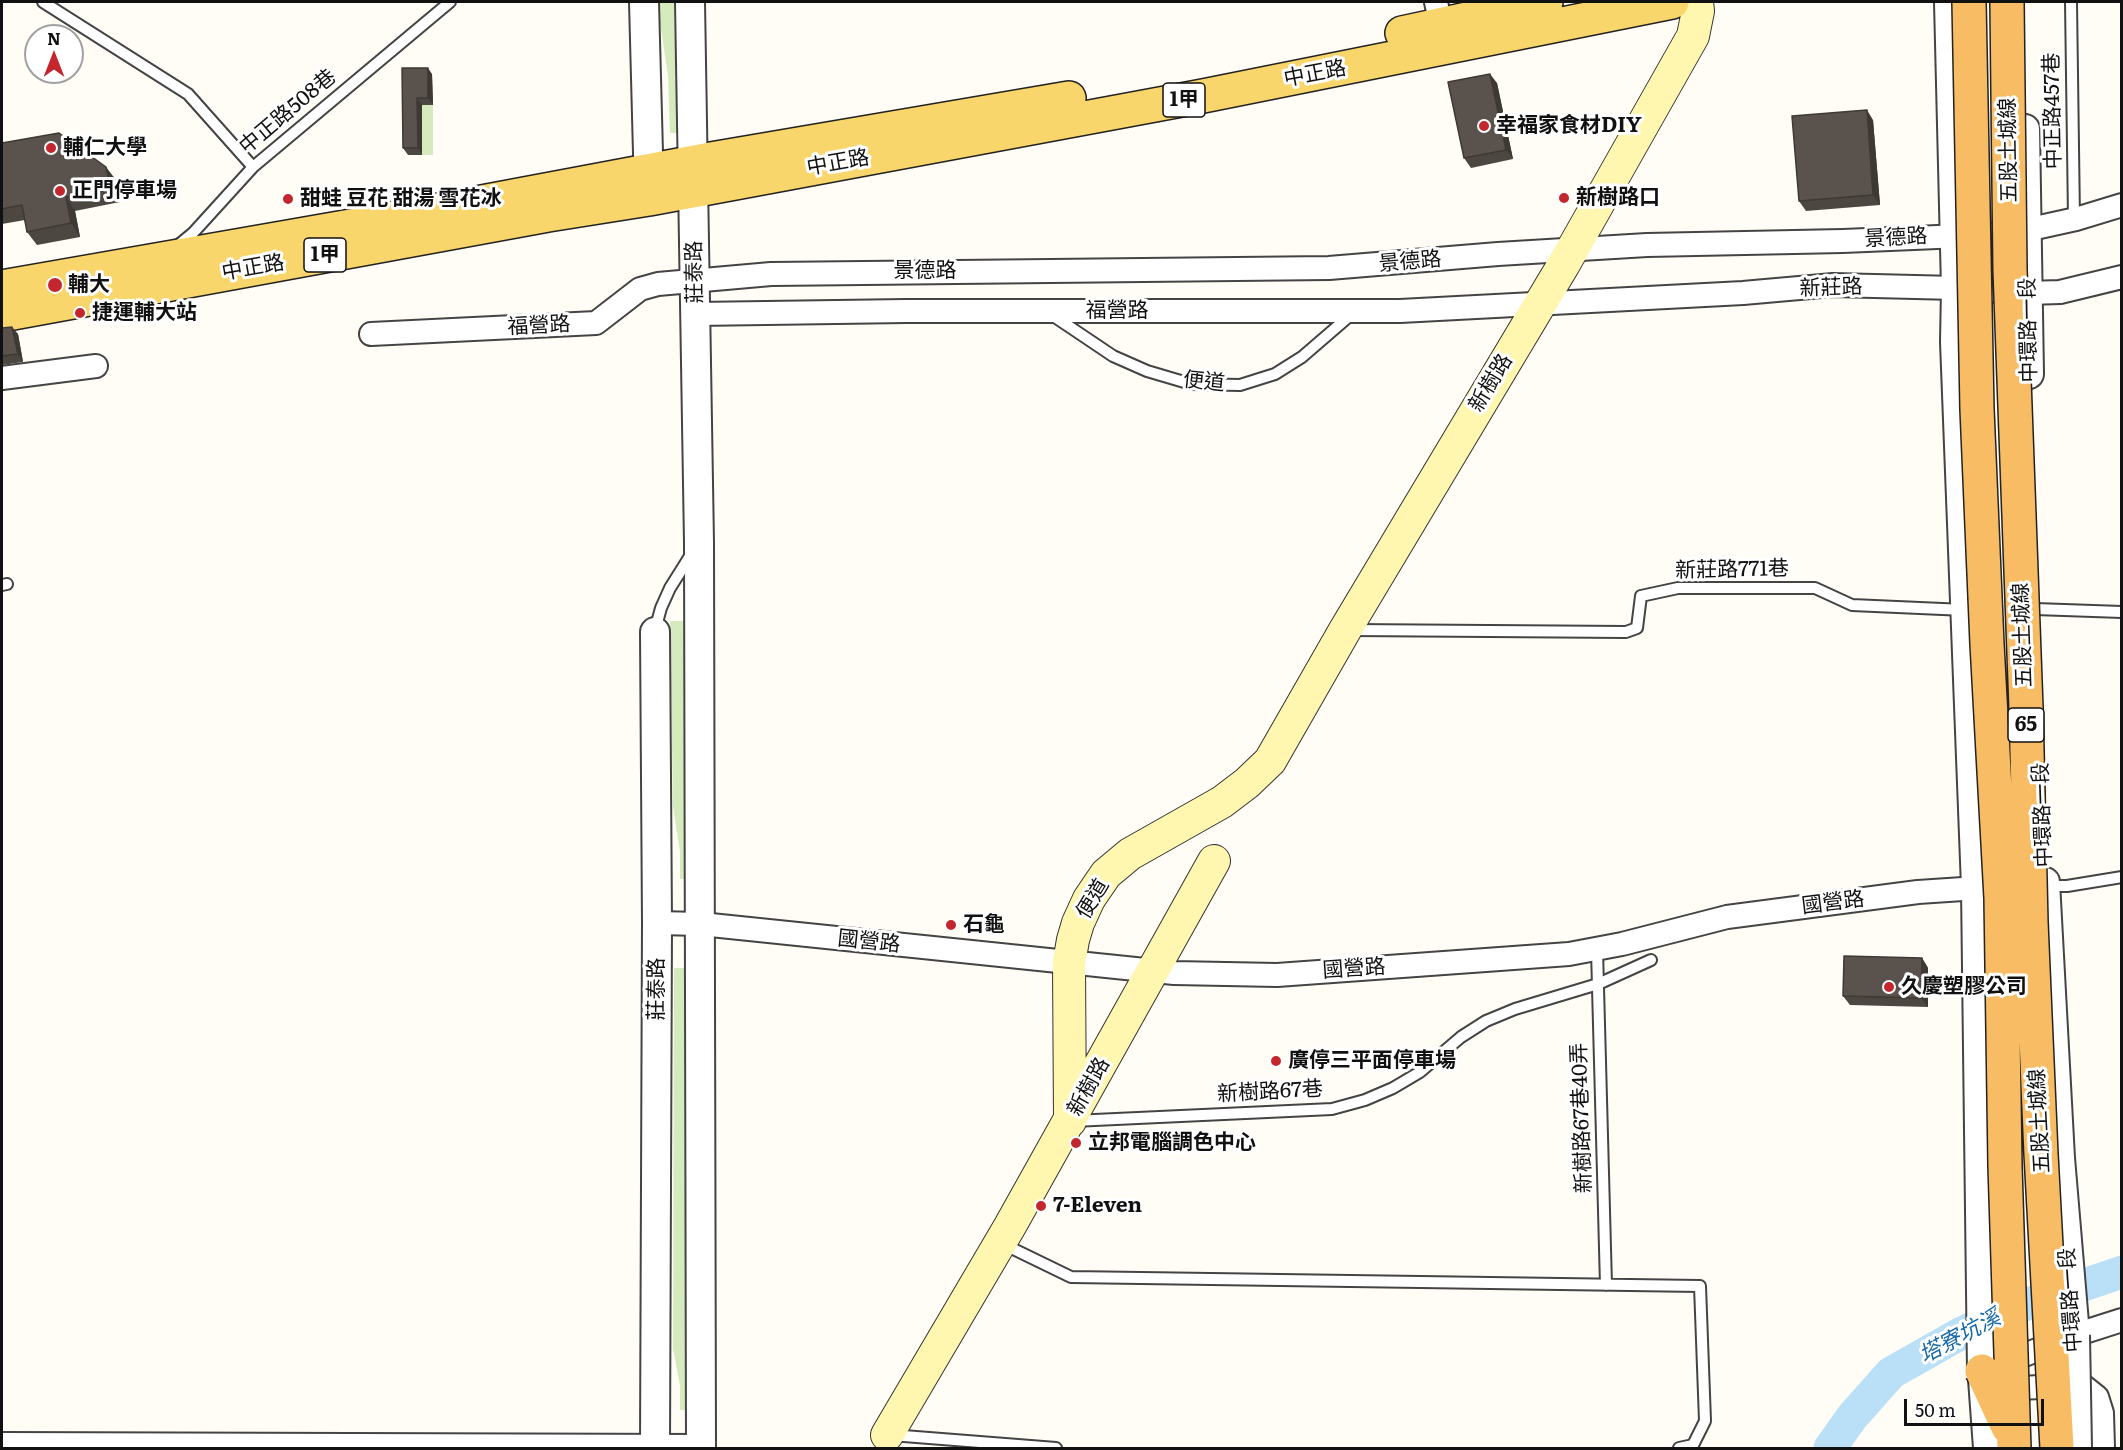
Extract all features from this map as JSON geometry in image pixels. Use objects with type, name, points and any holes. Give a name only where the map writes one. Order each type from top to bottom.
[{"type":"highway","name":"五股土城線","points":[[1969,2],[1977,409],[2001,898],[2005,1166],[2015,1449]]},
{"type":"highway","name":"五股土城線","points":[[2007,2],[2010,268],[2026,708],[2031,922],[2056,1449]]},
{"type":"highway","points":[[2056,1449],[2075,1335]]},
{"type":"highway","points":[[1982,1371],[2015,1449]]},
{"type":"main road","name":"中正路","points":[[2,287],[648,185],[1205,74],[1438,14],[1546,2]]},
{"type":"main road","name":"中正路","points":[[694,176],[1203,96],[1672,2]]},
{"type":"main road","name":"新樹路","points":[[1270,761],[1345,630],[1572,249],[1694,36],[1697,2]]},
{"type":"main road","name":"中正路","points":[[2,315],[537,217],[648,185]]},
{"type":"main road","name":"便道","points":[[1086,1056],[1070,963],[1072,940],[1089,899],[1106,874],[1130,854],[1222,802],[1270,761]]},
{"type":"main road","name":"新樹路","points":[[887,1435],[1070,1121],[1086,1056],[1153,971],[1214,861]]},
{"type":"street","points":[[644,2],[648,185]]},
{"type":"street","name":"莊泰路","points":[[690,2],[699,543],[700,1446]]},
{"type":"street","points":[[1950,2],[1955,342],[1977,929],[1981,1444]]},
{"type":"street","name":"中環路一段","points":[[2022,2],[2031,519],[2048,926],[2060,1158],[2075,1335],[2078,1449]]},
{"type":"street","name":"景德路","points":[[695,282],[816,272],[1329,268],[1647,245],[1843,241],[2008,234],[2074,219],[2121,205]]},
{"type":"street","name":"新莊路","points":[[1538,305],[1743,293],[1833,285],[1956,288],[2028,294],[2060,292],[2121,277]]},
{"type":"street","name":"福營路","points":[[370,334],[596,323],[640,289],[658,284],[695,282]]},
{"type":"street","name":"福營路","points":[[696,314],[1400,311],[1538,305]]},
{"type":"street","points":[[2,378],[96,366]]},
{"type":"street","points":[[1962,515],[1973,545],[1981,554],[1996,557],[2012,553],[2025,538],[2031,519]]},
{"type":"street","points":[[1965,610],[2035,609]]},
{"type":"street","name":"莊泰路","points":[[655,632],[657,923],[655,1446]]},
{"type":"street","name":"國營路","points":[[657,923],[701,924],[1153,971],[1277,975],[1543,957],[1597,950],[1726,916],[1918,892],[1976,887],[2046,886]]},
{"type":"street","points":[[1982,1371],[2121,1320]]},
{"type":"street","points":[[1981,1444],[1976,1419],[1981,1401],[1994,1389],[2082,1385],[2097,1397],[2102,1413],[2103,1449]]},
{"type":"street","points":[[2,1444],[366,1441],[700,1446]]},
{"type":"lane","points":[[43,2],[188,94],[253,167]]},
{"type":"lane","name":"中正路508巷","points":[[160,261],[193,233],[253,167],[450,2]]},
{"type":"lane","name":"中正路457巷","points":[[2071,2],[2074,219]]},
{"type":"lane","name":"便道","points":[[1046,311],[1113,356],[1147,371],[1191,384],[1240,385],[1275,374],[1293,363],[1355,311]]},
{"type":"lane","name":"莊泰路","points":[[655,632],[661,608],[670,588],[699,543]]},
{"type":"lane","name":"新莊路771巷","points":[[1345,630],[1626,632],[1637,628],[1641,596],[1678,588],[1815,588],[1852,605],[1965,610]]},
{"type":"lane","points":[[2035,609],[2121,612]]},
{"type":"lane","points":[[2046,886],[2067,886],[2121,877]]},
{"type":"lane","name":"新樹路67巷40弄","points":[[1597,950],[1606,1285]]},
{"type":"lane","name":"新樹路67巷","points":[[1070,1121],[1332,1108],[1354,1103],[1394,1088],[1486,1021],[1515,1009],[1598,984],[1651,960]]},
{"type":"lane","points":[[1000,1243],[1071,1277],[1700,1286],[1706,1420],[1693,1445],[1679,1449]]},
{"type":"lane","points":[[887,1435],[1056,1449]]},
{"type":"green space","points":[[659,2],[674,2],[677,133],[670,133],[668,76]]},
{"type":"green space","points":[[422,105],[433,105],[433,155],[422,155]]},
{"type":"green space","points":[[670,621],[686,621],[687,879],[680,879],[680,852],[673,807]]},
{"type":"green space","points":[[674,968],[688,968],[687,1410],[680,1410],[680,1386],[673,1349]]},
{"type":"building","points":[[402,68],[428,68],[428,98],[417,98],[418,148],[403,148]]},
{"type":"building","name":"幸福家食材DIY","points":[[1490,74],[1506,150],[1464,158],[1448,82]]},
{"type":"building","points":[[1867,110],[1873,195],[1799,201],[1792,116]]},
{"type":"building","name":"正門停車場","points":[[59,133],[106,167],[111,189],[66,197],[71,223],[27,232],[22,205],[2,209],[2,143]]},
{"type":"building","points":[[12,327],[18,354],[2,356],[2,328]]},
{"type":"building","name":"久慶塑膠公司","points":[[1844,956],[1922,958],[1921,998],[1843,996]]},
{"type":"waterway","name":"塔寮坑溪","points":[[1830,1448],[1852,1417],[1891,1373],[1958,1335],[2013,1309],[2122,1272]]},
{"type":"place","name":"幸福家食材DIY","points":[[1484,126]]},
{"type":"place","name":"輔仁大學","points":[[51,148]]},
{"type":"place","name":"正門停車場","points":[[60,191]]},
{"type":"place","name":"新樹路口","points":[[1564,198]]},
{"type":"place","name":"甜蛙 豆花 甜湯 雪花冰","points":[[288,199]]},
{"type":"place","name":"輔大","points":[[55,285]]},
{"type":"place","name":"捷運輔大站","points":[[80,313]]},
{"type":"place","name":"石龜","points":[[951,925]]},
{"type":"place","name":"久慶塑膠公司","points":[[1889,987]]},
{"type":"place","name":"廣停三平面停車場","points":[[1276,1061]]},
{"type":"place","name":"立邦電腦調色中心","points":[[1076,1143]]},
{"type":"place","name":"7-Eleven","points":[[1041,1206]]}]
